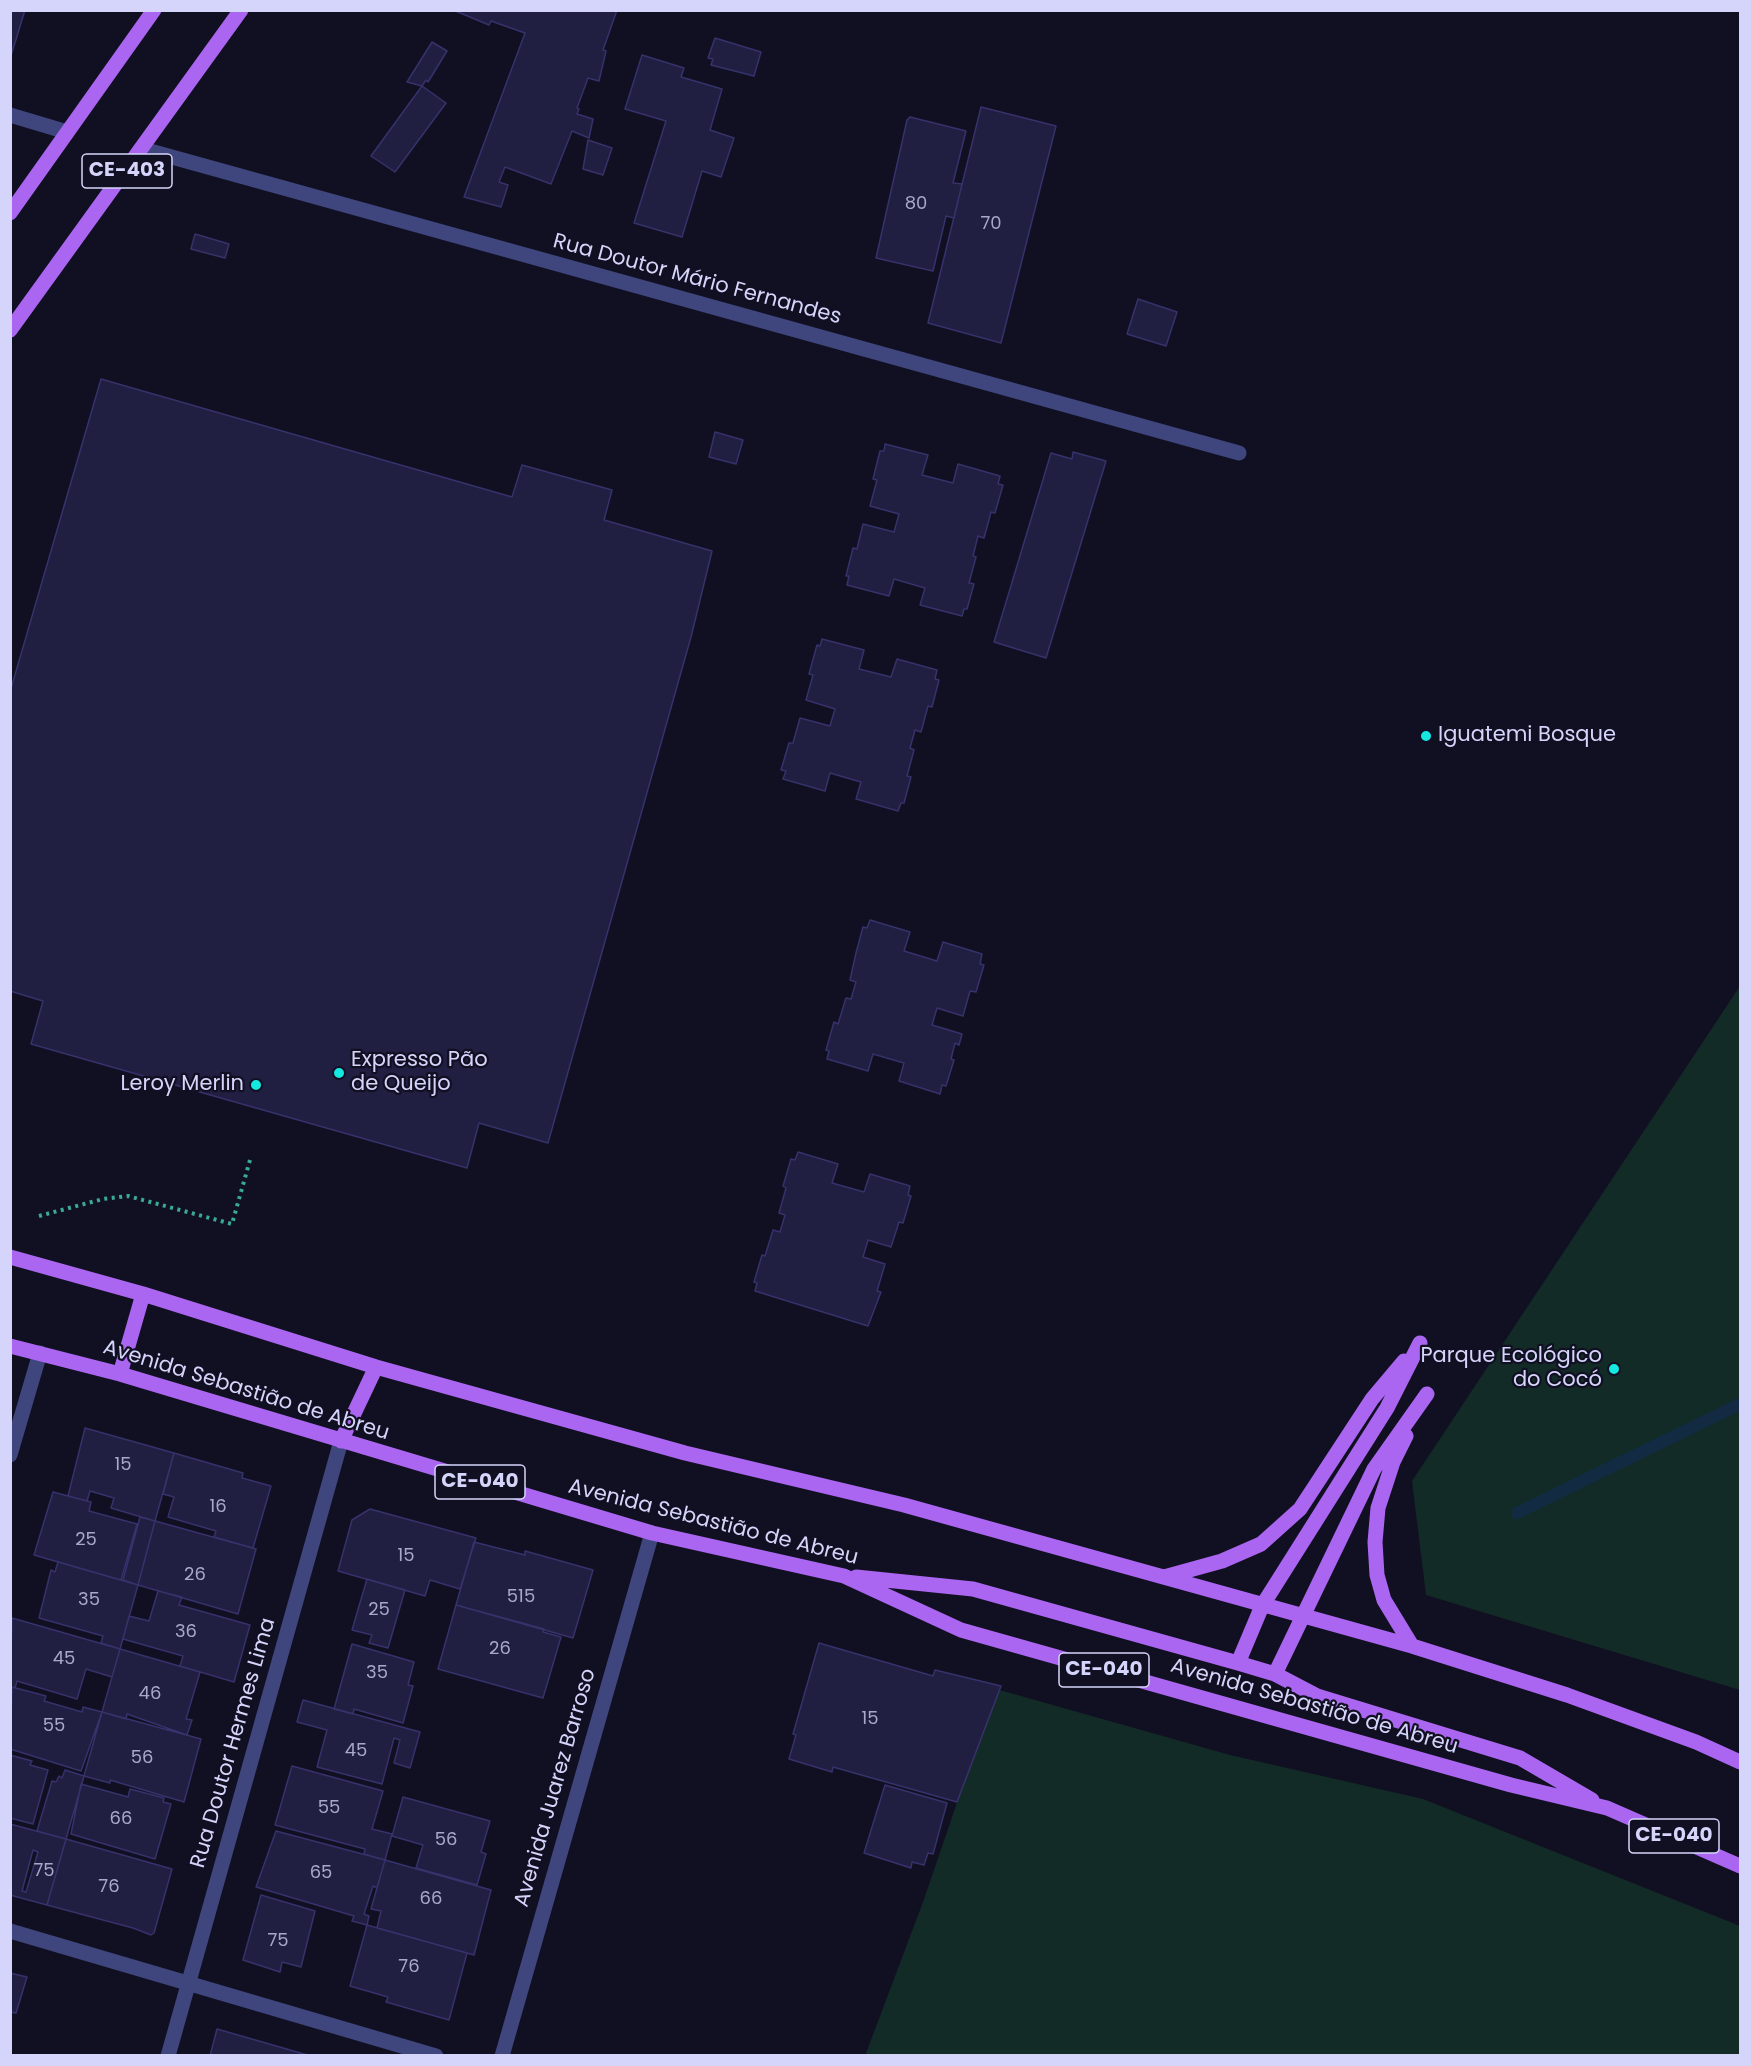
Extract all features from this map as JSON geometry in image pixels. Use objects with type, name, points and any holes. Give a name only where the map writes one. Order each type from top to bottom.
[{"type":"main road","name":"CE-403","points":[[10,213],[153,10]]},
{"type":"main road","name":"CE-403","points":[[10,330],[143,149],[241,10]]},
{"type":"main road","points":[[10,1257],[143,1293],[376,1367],[685,1453],[904,1505],[1412,1646],[1567,1695],[1696,1742],[1740,1762]]},
{"type":"main road","points":[[120,1374],[143,1293]]},
{"type":"main road","points":[[1163,1577],[1222,1561],[1261,1544],[1300,1509],[1372,1399],[1420,1343],[1387,1408],[1262,1606],[1238,1663]]},
{"type":"main road","name":"Avenida Sebastião de Abreu","points":[[10,1346],[120,1374],[652,1533],[844,1576],[961,1630],[1511,1785],[1607,1808],[1740,1866]]},
{"type":"main road","points":[[341,1441],[376,1367]]},
{"type":"main road","points":[[1275,1674],[1374,1469],[1427,1394],[1393,1462],[1378,1509],[1375,1542],[1377,1575],[1384,1600],[1412,1646]]},
{"type":"main road","points":[[844,1576],[974,1589],[1275,1674],[1317,1696],[1520,1758],[1607,1808]]},
{"type":"street","points":[[10,115],[67,132]]},
{"type":"street","name":"Rua Doutor Mário Fernandes","points":[[143,149],[1239,453]]},
{"type":"street","points":[[10,1455],[40,1353]]},
{"type":"street","name":"Rua Doutor Hermes Lima","points":[[168,2055],[341,1441]]},
{"type":"street","name":"Avenida Juarez Barroso","points":[[502,2055],[652,1533]]},
{"type":"street","points":[[10,1931],[436,2055]]},
{"type":"path","points":[[39,1216],[104,1199],[128,1197],[232,1224],[250,1160]]},
{"type":"green space","name":"Parque Ecológico do Cocó","points":[[1740,986],[1740,1690],[1426,1595],[1412,1481]]},
{"type":"green space","points":[[996,1689],[1230,1755],[1423,1799],[1740,1926],[1740,2055],[865,2056],[923,1902]]},
{"type":"building","points":[[10,10],[25,10],[10,59]]},
{"type":"building","points":[[453,10],[617,10],[603,50],[606,51],[599,81],[588,78],[577,108],[579,109],[577,114],[593,119],[589,138],[572,131],[551,184],[505,167],[499,182],[508,185],[501,207],[464,197],[525,33],[491,21],[489,25]]},
{"type":"building","points":[[715,38],[761,52],[754,76],[711,65],[713,59],[708,58]]},
{"type":"building","points":[[432,42],[447,51],[428,82],[426,80],[422,86],[407,82]]},
{"type":"building","points":[[642,55],[684,68],[681,77],[722,89],[710,130],[734,138],[721,177],[702,171],[682,237],[634,223],[666,121],[625,109]]},
{"type":"building","points":[[422,86],[446,103],[395,172],[371,156]]},
{"type":"building","points":[[981,107],[1056,126],[1001,343],[928,323]]},
{"type":"building","points":[[910,117],[966,131],[953,183],[962,184],[954,218],[946,216],[933,271],[876,258],[907,120]]},
{"type":"building","points":[[588,140],[612,148],[603,175],[583,169]]},
{"type":"building","points":[[195,234],[229,244],[225,258],[191,249]]},
{"type":"building","points":[[1138,299],[1177,312],[1166,346],[1127,334]]},
{"type":"building","points":[[101,379],[512,497],[522,465],[612,490],[604,520],[712,551],[691,637],[548,1143],[479,1123],[467,1168],[31,1044],[43,1001],[10,991],[10,692]]},
{"type":"building","points":[[715,432],[743,440],[736,464],[709,457]]},
{"type":"building","points":[[885,444],[928,455],[922,475],[953,483],[958,464],[1000,476],[998,484],[1003,485],[995,513],[991,512],[984,538],[978,536],[973,556],[976,557],[969,583],[974,584],[967,609],[964,609],[962,616],[920,605],[925,588],[894,579],[889,596],[847,585],[849,576],[846,576],[853,548],[857,549],[863,524],[894,532],[899,514],[870,506],[877,480],[873,479],[880,451],[884,451]]},
{"type":"building","points":[[1073,452],[1106,461],[1046,658],[994,642],[1051,453],[1072,459]]},
{"type":"building","points":[[822,639],[864,650],[859,669],[891,677],[897,659],[937,670],[935,679],[939,680],[932,707],[928,706],[921,732],[915,730],[910,748],[914,750],[907,776],[911,777],[904,803],[901,803],[898,811],[856,799],[861,782],[830,773],[825,791],[783,779],[786,771],[781,770],[789,743],[793,743],[800,718],[830,726],[835,709],[806,700],[813,675],[809,674],[817,645],[820,646]]},
{"type":"building","points":[[870,920],[910,932],[904,951],[937,961],[943,942],[982,954],[980,964],[984,965],[976,992],[970,991],[963,1016],[937,1008],[932,1025],[962,1034],[959,1045],[955,1043],[951,1059],[954,1060],[946,1086],[942,1085],[940,1094],[899,1081],[904,1063],[873,1054],[868,1071],[827,1059],[829,1051],[826,1050],[834,1022],[838,1024],[846,998],[851,999],[856,982],[850,980],[856,953],[863,927],[867,928]]},
{"type":"building","points":[[798,1152],[838,1164],[832,1183],[864,1192],[870,1174],[910,1186],[908,1195],[911,1196],[903,1223],[899,1222],[891,1247],[868,1240],[863,1257],[885,1264],[877,1291],[881,1292],[868,1326],[755,1291],[757,1283],[754,1282],[762,1255],[765,1256],[773,1230],[780,1232],[785,1215],[779,1213],[786,1188],[783,1186],[791,1159],[795,1160]]},
{"type":"building","points":[[85,1428],[174,1453],[155,1521],[111,1508],[114,1498],[90,1491],[87,1501],[68,1496]]},
{"type":"building","points":[[174,1453],[243,1473],[242,1478],[271,1486],[253,1548],[214,1537],[216,1531],[168,1517],[174,1497],[163,1494]]},
{"type":"building","points":[[53,1492],[91,1502],[89,1511],[137,1524],[121,1580],[34,1555]]},
{"type":"building","points":[[370,1509],[476,1538],[460,1589],[430,1580],[425,1596],[338,1571],[352,1520]]},
{"type":"building","points":[[140,1517],[155,1521],[138,1585],[123,1580]]},
{"type":"building","points":[[155,1521],[256,1549],[238,1614],[138,1585]]},
{"type":"building","points":[[474,1542],[525,1555],[525,1551],[593,1570],[573,1638],[456,1605]]},
{"type":"building","points":[[58,1562],[138,1585],[120,1649],[101,1643],[103,1636],[39,1618],[51,1570],[55,1572]]},
{"type":"building","points":[[367,1579],[405,1590],[388,1648],[369,1643],[372,1635],[352,1630]]},
{"type":"building","points":[[158,1591],[182,1597],[179,1605],[250,1625],[234,1682],[180,1666],[183,1656],[123,1639],[129,1616],[149,1621]]},
{"type":"building","points":[[456,1605],[544,1629],[543,1632],[561,1637],[543,1698],[438,1669]]},
{"type":"building","points":[[12,1618],[120,1649],[112,1677],[86,1669],[77,1699],[17,1681],[15,1688],[10,1686]]},
{"type":"building","points":[[819,1643],[933,1676],[935,1670],[1001,1686],[957,1802],[833,1767],[832,1772],[789,1759],[796,1735],[793,1734]]},
{"type":"building","points":[[352,1644],[414,1662],[408,1685],[413,1686],[403,1723],[354,1709],[353,1714],[334,1709]]},
{"type":"building","points":[[120,1649],[200,1672],[186,1719],[192,1720],[187,1735],[127,1714],[126,1719],[102,1712]]},
{"type":"building","points":[[12,1687],[46,1696],[44,1701],[82,1712],[83,1707],[102,1712],[81,1771],[10,1749]]},
{"type":"building","points":[[303,1700],[420,1732],[410,1768],[394,1763],[400,1740],[394,1738],[382,1784],[317,1767],[327,1730],[297,1722]]},
{"type":"building","points":[[102,1712],[201,1739],[184,1802],[110,1780],[110,1783],[84,1776]]},
{"type":"building","points":[[10,1755],[32,1761],[30,1765],[48,1770],[33,1824],[10,1818]]},
{"type":"building","points":[[292,1766],[383,1791],[372,1829],[392,1834],[385,1860],[364,1854],[365,1849],[275,1825]]},
{"type":"building","points":[[65,1770],[84,1776],[66,1839],[37,1831],[52,1781],[56,1782],[59,1776],[62,1778]]},
{"type":"building","points":[[81,1784],[128,1797],[130,1789],[164,1798],[163,1802],[171,1804],[155,1859],[71,1834]]},
{"type":"building","points":[[885,1785],[947,1803],[933,1854],[928,1853],[924,1865],[912,1862],[911,1868],[864,1853]]},
{"type":"building","points":[[403,1797],[490,1821],[481,1852],[486,1854],[477,1885],[416,1868],[423,1845],[392,1836]]},
{"type":"building","points":[[10,1824],[66,1839],[47,1905],[10,1895]],"holes":[[[33,1850],[38,1852],[26,1892],[22,1891]]]},
{"type":"building","points":[[276,1831],[385,1860],[377,1888],[373,1886],[364,1914],[369,1916],[367,1925],[352,1921],[354,1916],[256,1887]]},
{"type":"building","points":[[66,1839],[172,1869],[154,1933],[151,1935],[47,1905]]},
{"type":"building","points":[[385,1860],[491,1890],[474,1955],[377,1928],[381,1911],[371,1909]]},
{"type":"building","points":[[261,1895],[315,1911],[301,1967],[282,1962],[280,1972],[243,1960]]},
{"type":"building","points":[[367,1925],[467,1953],[449,2020],[386,2002],[388,1997],[350,1986]]},
{"type":"building","points":[[10,1973],[27,1977],[16,2013],[10,2012]]},
{"type":"building","points":[[217,2029],[311,2056],[210,2056]]},
{"type":"waterway","points":[[1517,1513],[1740,1404]]},
{"type":"place","name":"Iguatemi Bosque","points":[[1426,736]]},
{"type":"place","name":"Expresso Pão de Queijo","points":[[339,1073]]},
{"type":"place","name":"Leroy Merlin","points":[[256,1085]]},
{"type":"place","name":"Parque Ecológico do Cocó","points":[[1614,1369]]}]
